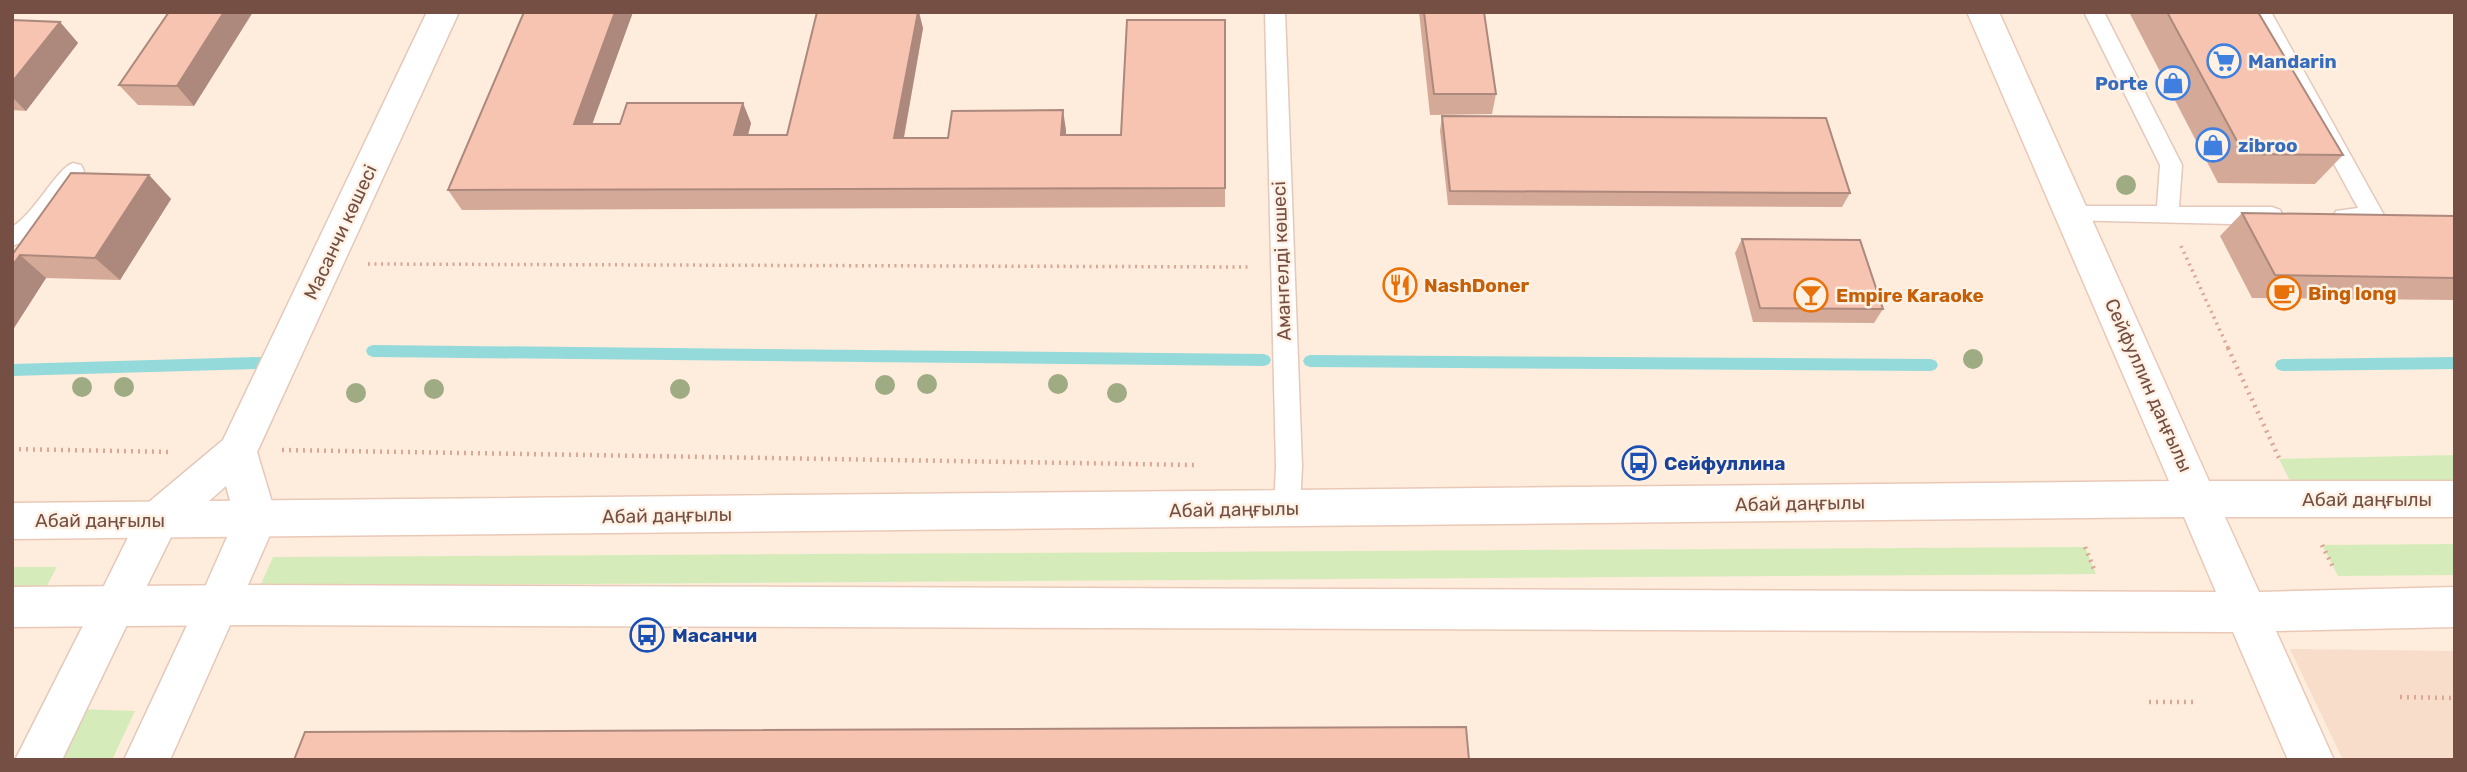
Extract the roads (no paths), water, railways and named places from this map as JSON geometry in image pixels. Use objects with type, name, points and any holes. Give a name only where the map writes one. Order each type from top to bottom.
[{"type":"main road","name":"Масанчи көшесі","points":[[38,760],[158,520],[237,452],[443,12]]},
{"type":"main road","name":"Сейфуллин даңғылы","points":[[1983,12],[2249,612],[2311,760]]},
{"type":"main road","points":[[148,760],[256,519],[237,452]]},
{"type":"main road","name":"Абай даңғылы","points":[[12,521],[2455,499]]},
{"type":"main road","points":[[12,607],[218,605],[2249,612],[2455,607]]},
{"type":"lane","name":"Амангелді көшесі","points":[[1275,12],[1289,466],[1287,509]]},
{"type":"lane","points":[[2094,12],[2171,164],[2167,215]]},
{"type":"lane","points":[[2261,12],[2375,218]]},
{"type":"lane","points":[[12,237],[24,232],[41,217],[74,171]]},
{"type":"lane","points":[[2073,214],[2291,216]]},
{"type":"lane","points":[[2319,217],[2401,218]]},
{"type":"waterway","points":[[373,351],[1264,360]]},
{"type":"waterway","points":[[1310,361],[1931,365]]},
{"type":"waterway","points":[[12,370],[260,363]]},
{"type":"waterway","points":[[2282,365],[2455,363]]},
{"type":"place","name":"Mandarin","points":[[2224,61]]},
{"type":"place","name":"Porte","points":[[2173,83]]},
{"type":"place","name":"zibroo","points":[[2213,145]]},
{"type":"place","name":"NashDoner","points":[[1400,285]]},
{"type":"place","name":"Bing long","points":[[2284,293]]},
{"type":"place","name":"Empire Karaoke","points":[[1811,295]]},
{"type":"place","name":"Сейфуллина","points":[[1639,463]]},
{"type":"place","name":"Масанчи","points":[[647,635]]}]
